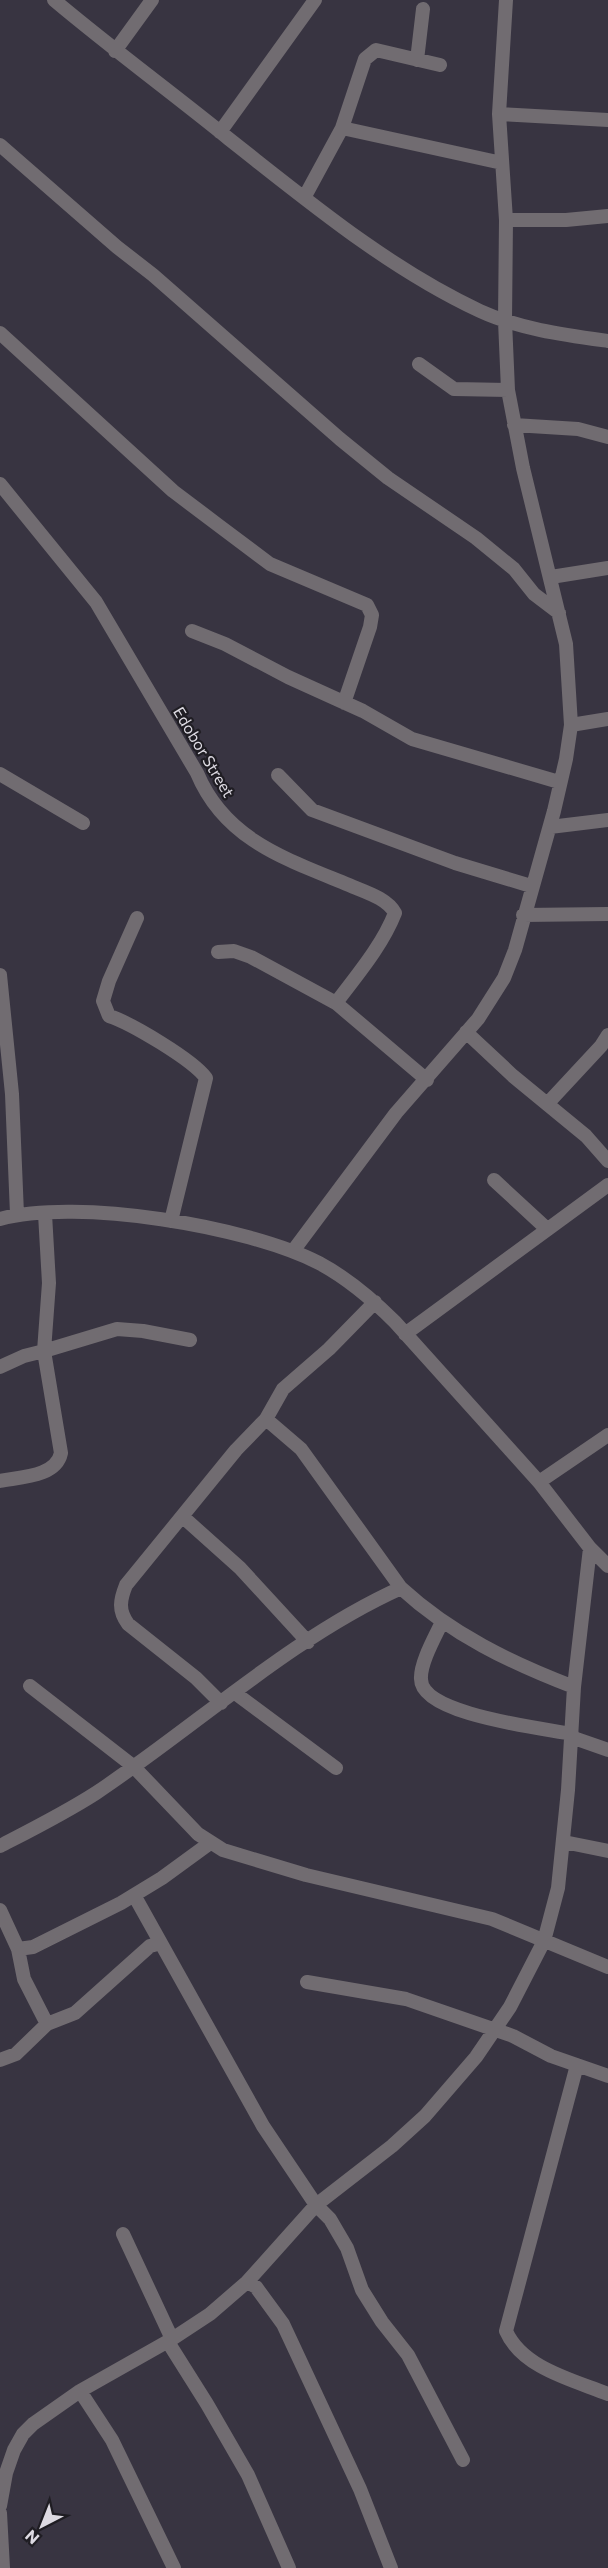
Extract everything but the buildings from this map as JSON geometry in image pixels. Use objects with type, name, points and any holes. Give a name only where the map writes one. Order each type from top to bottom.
[{"type":"street","points":[[54,0],[115,51],[374,250],[480,311],[505,321],[557,333],[608,341]]},
{"type":"street","points":[[115,51],[152,0]]},
{"type":"street","points":[[220,132],[315,0]]},
{"type":"street","points":[[293,1251],[396,1113],[478,1019],[504,978],[515,950],[549,827],[571,725],[566,644],[514,425],[508,390],[505,321],[506,220],[499,114],[506,0]]},
{"type":"street","points":[[417,60],[423,9]]},
{"type":"street","points":[[304,198],[342,128],[365,59],[369,54],[376,50],[440,65]]},
{"type":"street","points":[[499,114],[608,120],[608,113]]},
{"type":"street","points":[[342,128],[502,163]]},
{"type":"street","points":[[0,146],[153,275],[340,439],[388,478],[476,538],[514,569],[534,594],[559,613]]},
{"type":"street","points":[[506,220],[566,220],[608,216]]},
{"type":"street","points":[[0,333],[173,490],[270,564],[367,605],[372,615],[370,627],[344,703]]},
{"type":"street","points":[[419,364],[454,389],[508,390]]},
{"type":"street","points":[[514,425],[578,429],[608,437]]},
{"type":"street","name":"Edobor Street","points":[[0,484],[96,602],[197,773],[207,796],[224,816],[249,838],[280,857],[370,894],[391,906],[395,914],[392,923],[336,1003]]},
{"type":"street","points":[[551,577],[608,568]]},
{"type":"street","points":[[192,631],[225,644],[288,677],[363,711],[412,739],[559,782]]},
{"type":"street","points":[[571,725],[608,719]]},
{"type":"street","points":[[0,774],[83,823]]},
{"type":"street","points":[[278,776],[312,810],[455,863],[531,886]]},
{"type":"street","points":[[549,827],[608,820]]},
{"type":"street","points":[[523,915],[608,914]]},
{"type":"street","points":[[137,918],[108,981],[103,1001],[109,1016],[124,1021],[187,1059],[206,1078],[171,1221]]},
{"type":"street","points":[[218,952],[234,951],[251,957],[336,1003],[427,1080]]},
{"type":"street","points":[[0,975],[6,1095],[17,1214]]},
{"type":"street","points":[[466,1032],[513,1076],[586,1136],[608,1161]]},
{"type":"street","points":[[548,1103],[601,1046],[608,1035]]},
{"type":"street","points":[[494,1180],[547,1228]]},
{"type":"street","points":[[405,1334],[608,1185]]},
{"type":"street","points":[[0,1219],[17,1214],[93,1213],[171,1221],[242,1235],[293,1251],[320,1264],[375,1302],[539,1482],[590,1548],[608,1566]]},
{"type":"street","points":[[0,1481],[49,1470],[59,1460],[61,1453],[44,1351],[49,1283],[45,1214]]},
{"type":"street","points":[[221,1702],[196,1678],[128,1624],[122,1616],[120,1607],[126,1585],[236,1450],[266,1419],[283,1389],[329,1348],[375,1302]]},
{"type":"street","points":[[0,1366],[24,1356],[117,1329],[143,1331],[190,1340]]},
{"type":"street","points":[[266,1419],[301,1449],[401,1588],[442,1622],[512,1661],[574,1687]]},
{"type":"street","points":[[539,1482],[608,1435]]},
{"type":"street","points":[[183,1517],[240,1568],[308,1642]]},
{"type":"street","points":[[0,2506],[6,2473],[14,2450],[23,2434],[38,2420],[80,2391],[170,2340],[210,2314],[248,2282],[316,2205],[392,2146],[425,2116],[476,2057],[495,2031],[544,1941],[555,1904],[564,1842],[574,1687],[590,1548]]},
{"type":"street","points":[[0,1845],[47,1822],[96,1793],[308,1642],[374,1600],[401,1588]]},
{"type":"street","points":[[442,1622],[420,1679],[424,1690],[432,1699],[468,1714],[571,1736],[608,1750]]},
{"type":"street","points":[[30,1686],[133,1766],[198,1834],[210,1843],[247,1858],[306,1875],[456,1908],[492,1919],[608,1967]]},
{"type":"street","points":[[235,1693],[336,1768]]},
{"type":"street","points":[[564,1842],[608,1851]]},
{"type":"street","points":[[18,1949],[33,1947],[134,1895],[210,1843]]},
{"type":"street","points":[[134,1895],[263,2126],[316,2205],[330,2219],[347,2248],[362,2290],[382,2322],[408,2355],[463,2460]]},
{"type":"street","points":[[0,1910],[18,1949],[24,1979],[47,2024]]},
{"type":"street","points":[[0,2060],[16,2054],[47,2024],[75,2013],[150,1946],[161,1943]]},
{"type":"street","points":[[307,1982],[406,1999],[513,2036],[550,2056],[608,2076]]},
{"type":"street","points":[[577,2065],[506,2331],[512,2344],[526,2357],[559,2374],[608,2394]]},
{"type":"street","points":[[123,2234],[170,2340],[248,2475],[289,2568]]},
{"type":"street","points":[[248,2282],[256,2287],[283,2324],[356,2480],[391,2568]]},
{"type":"street","points":[[80,2391],[112,2440],[174,2568]]},
{"type":"street","points":[[0,2514],[3,2568]]}]
